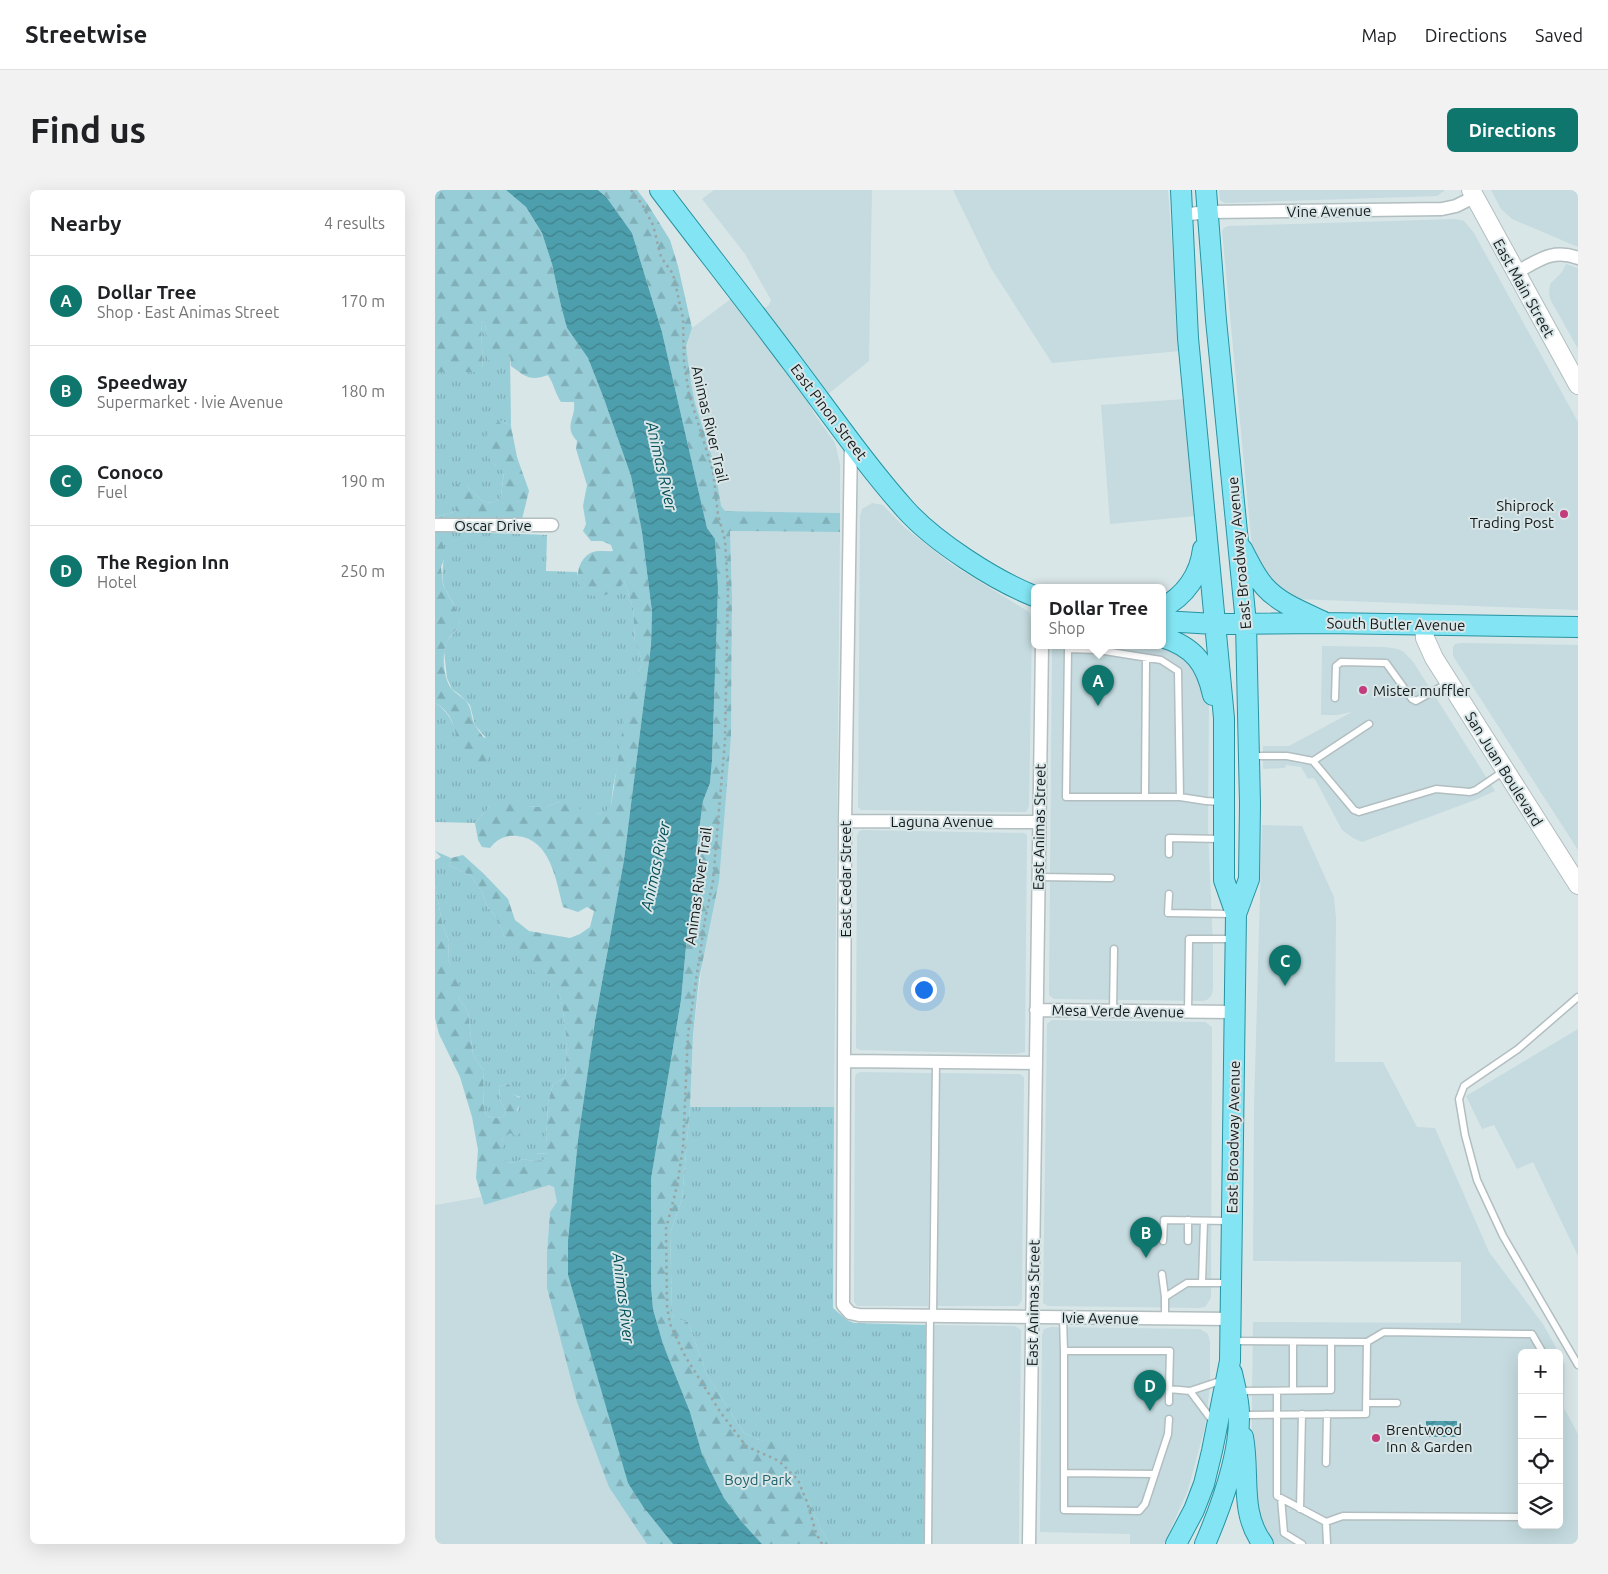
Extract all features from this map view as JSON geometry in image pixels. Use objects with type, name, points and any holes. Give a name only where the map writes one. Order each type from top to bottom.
[{"type":"main road","name":"East Pinon Street","points":[[660,190],[851,442],[907,511],[966,559],[1031,594]]},
{"type":"main road","name":"East Broadway Avenue","points":[[1181,190],[1188,338],[1225,741],[1224,880],[1236,914]]},
{"type":"main road","name":"East Broadway Avenue","points":[[1207,190],[1207,212],[1246,623],[1249,756],[1249,879],[1236,914],[1235,939],[1231,1368],[1239,1416],[1230,1472],[1207,1543]]},
{"type":"main road","name":"East Main Street","points":[[1472,193],[1578,385]]},
{"type":"main road","points":[[1166,606],[1185,592],[1198,570],[1203,550],[1205,522]]},
{"type":"main road","points":[[1238,542],[1257,577],[1271,593],[1289,605],[1326,623]]},
{"type":"main road","points":[[1166,621],[1215,624]]},
{"type":"main road","name":"South Butler Avenue","points":[[1215,624],[1326,623],[1578,627]]},
{"type":"main road","name":"San Juan Boulevard","points":[[1424,625],[1428,646],[1449,682],[1578,885]]},
{"type":"main road","points":[[1166,638],[1176,641],[1189,649],[1197,656],[1206,670],[1225,741]]},
{"type":"main road","name":"East Broadway Avenue","points":[[1180,1537],[1194,1510],[1203,1484],[1231,1368]]},
{"type":"main road","points":[[1239,1416],[1247,1456],[1246,1498],[1249,1514],[1254,1530],[1263,1544]]},
{"type":"main road","points":[[1180,1537],[1207,1543]]},
{"type":"street","name":"Vine Avenue","points":[[1181,215],[1207,212],[1442,208],[1456,206],[1472,193]]},
{"type":"street","points":[[1515,272],[1548,255],[1566,254],[1578,258]]},
{"type":"street","name":"East Cedar Street","points":[[850,1313],[843,1305],[845,821],[851,442]]},
{"type":"street","name":"Oscar Drive","points":[[435,525],[552,525]]},
{"type":"street","name":"East Animas Street","points":[[1036,1010],[1042,649]]},
{"type":"street","name":"Laguna Avenue","points":[[845,821],[1039,822]]},
{"type":"street","name":"Mesa Verde Avenue","points":[[1036,1063],[1036,1010],[1235,1012]]},
{"type":"street","points":[[844,1061],[1036,1063]]},
{"type":"street","name":"East Animas Street","points":[[1029,1544],[1036,1063]]},
{"type":"street","name":"Ivie Avenue","points":[[850,1313],[859,1315],[1231,1320]]},
{"type":"lane","points":[[1180,797],[1179,671],[1161,660],[1098,650],[1068,649],[1066,797],[1180,797],[1224,802]]},
{"type":"lane","points":[[1145,796],[1146,658]]},
{"type":"lane","points":[[1335,698],[1336,666],[1341,662],[1387,662],[1412,699],[1416,701],[1449,682]]},
{"type":"lane","points":[[1313,761],[1369,724]]},
{"type":"lane","points":[[1249,756],[1287,756],[1313,761],[1354,810],[1359,812],[1436,789],[1470,792],[1505,770]]},
{"type":"lane","points":[[1169,854],[1169,838],[1224,839]]},
{"type":"lane","points":[[1038,877],[1111,878]]},
{"type":"lane","points":[[1169,894],[1168,913],[1236,914]]},
{"type":"lane","points":[[1188,1012],[1189,939],[1235,939]]},
{"type":"lane","points":[[1113,949],[1113,1011]]},
{"type":"lane","points":[[1578,997],[1518,1049],[1464,1086],[1459,1099],[1465,1135],[1477,1180],[1503,1236],[1578,1364]]},
{"type":"lane","points":[[928,1544],[936,1062]]},
{"type":"lane","points":[[1163,1240],[1164,1220],[1232,1220]]},
{"type":"lane","points":[[1188,1220],[1188,1241]]},
{"type":"lane","points":[[1202,1283],[1204,1220]]},
{"type":"lane","points":[[1162,1274],[1165,1319]]},
{"type":"lane","points":[[1187,1274],[1187,1283]]},
{"type":"lane","points":[[1165,1297],[1187,1283],[1232,1283]]},
{"type":"lane","points":[[1063,1317],[1064,1510],[1139,1511],[1145,1504],[1155,1474],[1168,1434],[1169,1419]]},
{"type":"lane","points":[[1169,1389],[1190,1391],[1231,1368],[1293,1342],[1367,1342],[1384,1332],[1532,1334],[1541,1349]]},
{"type":"lane","points":[[1293,1342],[1293,1390]]},
{"type":"lane","points":[[1231,1368],[1277,1390],[1331,1390],[1331,1342]]},
{"type":"lane","points":[[1239,1416],[1366,1414],[1367,1342]]},
{"type":"lane","points":[[1064,1351],[1170,1351],[1169,1402]]},
{"type":"lane","points":[[1277,1390],[1277,1496],[1300,1509],[1327,1522],[1343,1516],[1518,1517]]},
{"type":"lane","points":[[1190,1391],[1217,1426]]},
{"type":"lane","points":[[1366,1403],[1397,1403]]},
{"type":"lane","points":[[1300,1509],[1302,1414]]},
{"type":"lane","points":[[1327,1414],[1327,1463]]},
{"type":"lane","points":[[1064,1473],[1155,1474]]},
{"type":"lane","points":[[1281,1498],[1284,1534],[1302,1544]]},
{"type":"lane","points":[[1327,1522],[1327,1544]]},
{"type":"path","name":"Animas River Trail","points":[[631,190],[642,204],[653,225],[661,257],[673,274],[683,318],[684,362],[689,394],[713,471],[718,515],[725,540],[728,589],[725,740],[713,881],[705,920],[688,1034],[683,1148],[677,1186],[666,1229],[667,1306],[670,1324],[685,1356],[721,1413],[741,1440],[746,1446],[779,1461],[798,1480],[816,1533],[823,1544]]},
{"type":"shaded area","points":[[714,190],[872,190],[869,361],[827,395],[762,310],[769,305],[771,300],[745,254],[702,199]]},
{"type":"shaded area","points":[[953,190],[1168,190],[1180,351],[1052,363],[991,268]]},
{"type":"shaded area","points":[[1219,190],[1445,190],[1437,196],[1225,203],[1220,200]]},
{"type":"shaded area","points":[[1491,190],[1578,190],[1578,247],[1512,219],[1501,209]]},
{"type":"shaded area","points":[[1455,219],[1464,221],[1474,233],[1578,422],[1578,610],[1296,599],[1266,582],[1252,548],[1222,231],[1228,226]]},
{"type":"shaded area","points":[[1566,264],[1578,268],[1578,349],[1550,299],[1549,293],[1550,284],[1562,272]]},
{"type":"shaded area","points":[[732,298],[803,392],[815,415],[835,443],[840,464],[840,513],[724,511],[720,506],[714,463],[695,403],[686,346],[692,328]]},
{"type":"shaded area","points":[[1185,399],[1196,516],[1110,524],[1101,405]]},
{"type":"shaded area","points":[[872,503],[883,505],[904,527],[951,564],[1029,612],[1032,649],[1029,806],[1026,812],[861,810],[858,807],[860,516],[862,509]]},
{"type":"shaded area","points":[[730,531],[840,532],[834,1107],[690,1107],[693,1035],[731,736],[732,598]]},
{"type":"shaded area","points":[[1455,644],[1578,645],[1578,850],[1453,656],[1453,647]]},
{"type":"shaded area","points":[[1322,646],[1384,647],[1404,652],[1414,663],[1495,791],[1362,842],[1342,830],[1315,779],[1308,779],[1301,767],[1286,765],[1285,768],[1263,769],[1263,746],[1289,746],[1352,712],[1337,715],[1321,715]]},
{"type":"shaded area","points":[[1166,647],[1188,655],[1209,704],[1208,830],[1213,946],[1213,990],[1211,996],[1203,1001],[1054,999],[1049,995],[1052,649],[1166,649]]},
{"type":"shaded area","points":[[1262,825],[1302,826],[1334,897],[1336,918],[1335,1062],[1383,1062],[1417,1127],[1435,1128],[1489,1252],[1543,1324],[1557,1349],[1518,1349],[1518,1529],[1563,1529],[1563,1361],[1565,1365],[1564,1408],[1578,1434],[1578,1544],[1271,1544],[1259,1523],[1251,1483],[1253,1322],[1461,1323],[1461,1262],[1253,1261],[1254,1107]]},
{"type":"shaded area","points":[[859,831],[1024,833],[1027,835],[1025,1052],[1014,1054],[860,1050],[856,1048],[857,836]]},
{"type":"shaded area","points":[[1052,1020],[1205,1022],[1212,1027],[1211,1298],[1205,1307],[1048,1306],[1043,1303],[1047,1024]]},
{"type":"shaded area","points":[[1578,1029],[1578,1256],[1533,1162],[1517,1169],[1494,1125],[1482,1129],[1466,1096]]},
{"type":"shaded area","points":[[860,1072],[932,1073],[928,1306],[857,1306],[854,1302],[855,1077]]},
{"type":"shaded area","points":[[939,1073],[1020,1074],[1024,1077],[1022,1300],[1018,1306],[937,1306]]},
{"type":"shaded area","points":[[549,1184],[554,1187],[557,1203],[550,1212],[547,1252],[647,1544],[435,1544],[435,1205],[481,1197],[484,1205]]},
{"type":"shaded area","points":[[931,1325],[1015,1326],[1021,1330],[1019,1544],[932,1544]]},
{"type":"shaded area","points":[[1051,1327],[1200,1329],[1208,1334],[1210,1342],[1210,1386],[1205,1427],[1188,1490],[1164,1544],[1130,1544],[1130,1534],[1040,1532],[1042,1335],[1044,1329]]},
{"type":"green space","points":[[435,190],[506,190],[526,207],[542,233],[552,264],[567,328],[588,358],[631,476],[642,532],[652,612],[651,645],[624,860],[595,1021],[578,1140],[568,1240],[568,1275],[606,1403],[644,1508],[673,1544],[647,1544],[609,1487],[577,1402],[547,1288],[550,1212],[557,1202],[554,1187],[549,1185],[484,1205],[476,1178],[478,1150],[472,1117],[460,1077],[439,1034],[435,1018],[435,885],[442,922],[449,941],[448,960],[456,975],[460,991],[458,997],[468,1012],[473,1055],[484,1071],[484,1109],[487,1116],[494,1118],[502,1117],[506,1112],[500,1100],[499,1086],[508,1084],[514,1089],[512,1094],[528,1102],[519,1106],[517,1110],[521,1116],[515,1123],[521,1127],[522,1132],[516,1136],[510,1133],[503,1138],[501,1152],[508,1163],[523,1159],[543,1160],[548,1153],[534,1154],[536,1148],[546,1145],[548,1103],[553,1084],[565,1078],[566,1033],[558,989],[522,963],[504,936],[497,918],[487,906],[482,892],[471,876],[449,865],[451,858],[463,855],[508,899],[515,920],[529,931],[570,938],[590,927],[594,911],[587,907],[578,912],[563,907],[550,863],[538,845],[528,839],[509,836],[495,842],[490,848],[482,847],[478,840],[475,823],[490,806],[507,799],[531,807],[545,807],[559,802],[578,805],[582,815],[598,814],[608,809],[611,806],[627,700],[632,683],[643,663],[635,643],[633,608],[624,581],[617,590],[598,596],[588,595],[581,589],[579,584],[579,568],[581,562],[588,554],[595,551],[613,551],[611,545],[602,541],[591,541],[583,531],[586,524],[583,506],[587,485],[576,449],[577,441],[570,427],[574,402],[561,402],[548,375],[532,378],[524,375],[511,366],[510,356],[497,364],[488,360],[485,323],[481,321],[483,372],[435,372]]},
{"type":"green space","name":"Boyd Park","points":[[598,190],[637,190],[670,240],[692,328],[686,346],[691,383],[695,403],[714,463],[721,506],[725,511],[840,513],[840,532],[730,531],[732,598],[731,736],[719,881],[699,979],[693,1035],[690,1107],[682,1199],[670,1234],[672,1308],[674,1318],[688,1322],[707,1375],[744,1433],[759,1440],[784,1441],[820,1528],[830,1544],[762,1544],[741,1521],[724,1498],[702,1454],[690,1412],[663,1344],[653,1309],[651,1286],[651,1179],[681,1000],[688,925],[697,899],[699,877],[696,852],[703,801],[710,783],[712,760],[718,588],[715,539],[707,528],[662,332],[632,233],[607,198]]},
{"type":"green space","points":[[481,321],[485,323],[489,360],[497,363],[510,356],[511,426],[502,421],[492,460],[495,465],[504,471],[501,497],[495,502],[485,503],[467,487],[457,503],[457,511],[435,517],[435,372],[483,372]]},
{"type":"green space","points":[[502,421],[511,426],[517,457],[529,491],[522,519],[435,520],[435,517],[457,511],[457,503],[450,500],[453,489],[457,484],[467,487],[485,503],[495,502],[501,497],[504,472],[490,460],[485,440],[490,428]]},
{"type":"green space","points":[[435,531],[547,535],[546,571],[577,572],[581,589],[624,581],[633,608],[635,643],[643,663],[638,672],[613,787],[611,806],[608,811],[595,815],[581,815],[559,802],[545,807],[490,806],[475,823],[435,822],[435,703],[446,712],[457,733],[486,738],[475,725],[470,705],[452,689],[447,678],[444,651],[447,641],[460,625],[453,603],[443,584],[444,551],[443,545]]},
{"type":"green space","points":[[435,534],[442,540],[444,548],[445,557],[441,567],[443,585],[459,615],[460,626],[451,636],[444,651],[446,678],[451,688],[468,704],[474,723],[489,747],[487,763],[478,765],[463,751],[451,719],[435,703]]},
{"type":"green space","points":[[435,851],[451,858],[449,865],[471,876],[482,892],[487,906],[497,918],[504,936],[550,983],[558,988],[566,1033],[565,1078],[553,1084],[548,1103],[546,1145],[535,1154],[549,1153],[544,1160],[533,1161],[523,1159],[508,1163],[500,1152],[503,1138],[511,1130],[516,1120],[520,1097],[511,1094],[513,1089],[508,1084],[499,1086],[500,1100],[506,1112],[502,1117],[494,1118],[487,1116],[484,1109],[484,1071],[473,1055],[468,1012],[458,997],[456,976],[448,960],[449,941],[442,922],[435,885],[435,860],[441,857]]},
{"type":"green space","points":[[690,1107],[834,1107],[833,1308],[847,1320],[854,1323],[927,1325],[925,1544],[830,1544],[820,1528],[784,1442],[759,1440],[744,1433],[707,1375],[688,1322],[674,1319],[670,1234],[682,1199]]},
{"type":"water","name":"Animas River","points":[[506,190],[598,190],[607,198],[632,233],[662,332],[707,528],[715,539],[718,588],[712,760],[710,783],[703,801],[696,852],[699,877],[697,899],[688,925],[681,1000],[651,1179],[651,1286],[653,1309],[663,1344],[690,1412],[702,1454],[724,1498],[741,1521],[762,1544],[673,1544],[644,1508],[628,1483],[568,1275],[568,1240],[578,1140],[595,1021],[624,860],[651,645],[652,612],[642,532],[631,476],[588,358],[567,328],[552,264],[542,233],[526,207]]},
{"type":"water","points":[[1426,1421],[1457,1421],[1457,1437],[1426,1437]]},
{"type":"place","name":"Shiprock Trading Post","points":[[1564,514]]},
{"type":"place","name":"Mister muffler","points":[[1363,690]]},
{"type":"place","name":"Dollar Tree","points":[[1098,706]]},
{"type":"place","name":"Conoco","points":[[1285,986]]},
{"type":"place","name":"Speedway","points":[[1146,1258]]},
{"type":"place","name":"The Region Inn","points":[[1150,1411]]},
{"type":"place","name":"Brentwood Inn & Garden","points":[[1376,1438]]}]
